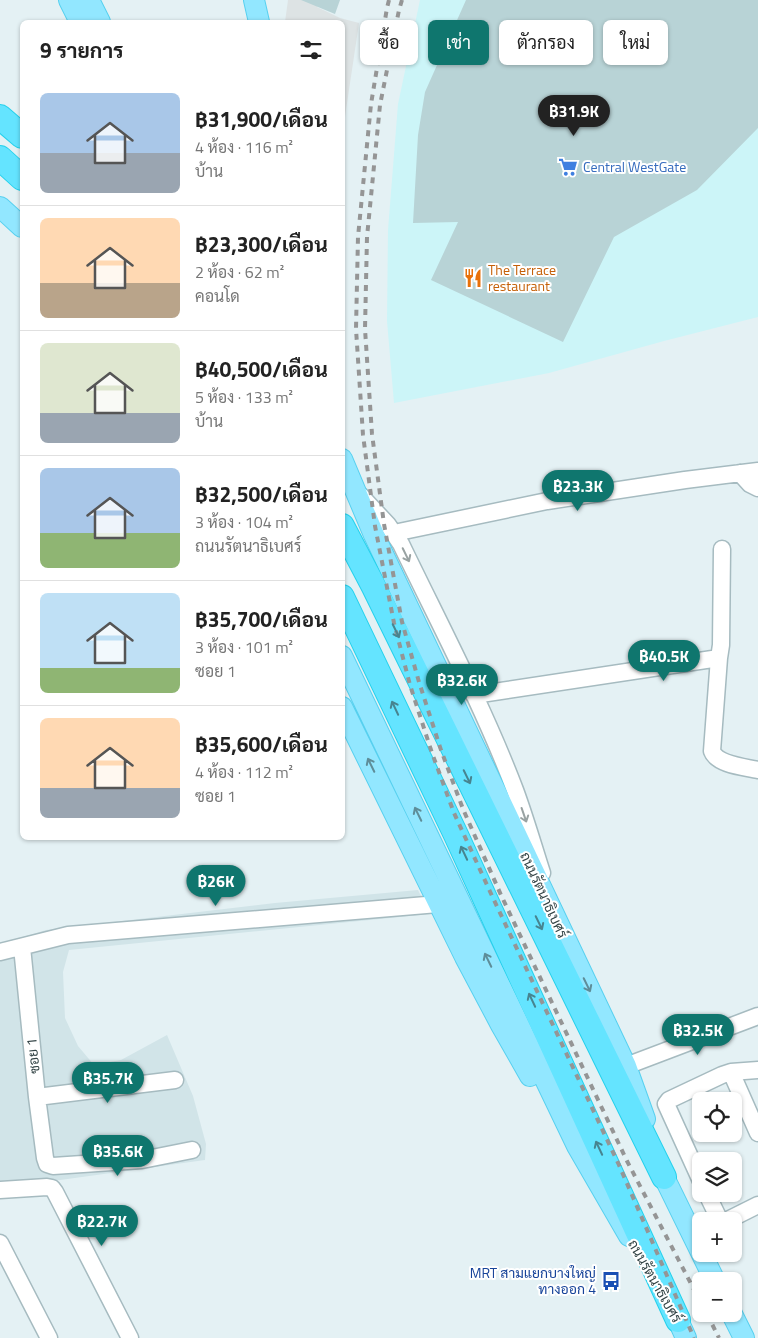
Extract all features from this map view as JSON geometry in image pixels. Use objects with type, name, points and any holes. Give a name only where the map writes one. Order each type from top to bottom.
[{"type":"highway","points":[[0,117],[20,134]]},
{"type":"highway","points":[[0,158],[20,176]]},
{"type":"highway","points":[[345,532],[664,1177]]},
{"type":"highway","points":[[345,603],[446,815],[682,1329]]},
{"type":"main road","points":[[69,0],[79,20]]},
{"type":"main road","points":[[89,0],[99,20]]},
{"type":"main road","points":[[254,0],[259,20]]},
{"type":"main road","points":[[264,20],[266,0]]},
{"type":"main road","points":[[0,208],[20,225]]},
{"type":"main road","name":"ถนนรัตนาธิเบศร์","points":[[345,472],[348,484],[626,1066],[664,1177],[692,1226]]},
{"type":"main road","points":[[345,662],[577,1146]]},
{"type":"main road","points":[[345,713],[438,904],[501,1025],[552,1111],[577,1146]]},
{"type":"main road","name":"ถนนรัตนาธิเบศร์","points":[[577,1146],[682,1329]]},
{"type":"main road","points":[[736,1322],[744,1338]]},
{"type":"street","points":[[394,533],[547,501],[758,471]]},
{"type":"street","points":[[740,473],[750,484],[758,488]]},
{"type":"street","points":[[348,484],[394,533],[474,695],[516,791],[558,925]]},
{"type":"street","points":[[722,549],[721,645],[712,751],[718,760],[758,770]]},
{"type":"street","points":[[474,695],[719,658]]},
{"type":"street","points":[[0,952],[68,935],[438,904]]},
{"type":"street","name":"ซอย 1","points":[[22,947],[37,1097],[47,1164],[53,1166],[142,1160],[192,1150]]},
{"type":"street","points":[[626,1066],[758,1016]]},
{"type":"street","points":[[692,1161],[666,1104],[669,1100],[722,1075],[731,1072],[758,1070]]},
{"type":"street","points":[[731,1072],[758,1133]]},
{"type":"street","points":[[37,1097],[175,1080]]},
{"type":"street","points":[[0,1190],[47,1187],[52,1188],[56,1192],[130,1338]]},
{"type":"street","points":[[742,1213],[758,1205]]},
{"type":"street","points":[[0,1243],[49,1338]]},
{"type":"shaded area","points":[[288,0],[320,0],[317,7],[340,18],[359,23],[345,117],[345,20],[285,20]]},
{"type":"shaded area","name":"Central WestGate","points":[[420,0],[758,0],[758,317],[549,373],[394,403],[387,321],[388,230],[398,104],[406,65],[418,65],[418,20],[416,20]]},
{"type":"shaded area","points":[[418,890],[430,914],[69,950],[63,972],[65,1018],[78,1046],[94,1065],[121,1060],[167,1035],[193,1096],[206,1144],[205,1160],[53,1181],[0,1184],[0,944],[46,930],[275,903]]},
{"type":"building","points":[[301,0],[340,0],[335,14]]},
{"type":"building","name":"Central WestGate","points":[[466,0],[758,0],[758,128],[697,190],[614,237],[563,342],[431,280],[458,222],[413,223],[418,135],[425,92],[437,65],[489,65],[489,20],[457,20]]},
{"type":"railway","points":[[389,0],[371,104],[358,237],[356,329],[363,435],[375,526],[394,623],[410,685],[454,813],[619,1165],[694,1338]]},
{"type":"railway","points":[[402,0],[380,105],[367,237],[365,329],[372,434],[384,524],[402,622],[441,750],[463,809],[501,895],[627,1161],[692,1286]]},
{"type":"railway","points":[[711,1322],[719,1338]]},
{"type":"place","name":"Central WestGate","points":[[568,167]]},
{"type":"place","name":"The Terrace restaurant","points":[[473,278]]},
{"type":"place","name":"MRT สามแยกบางใหญ่ ทางออก 4","points":[[611,1281]]}]
